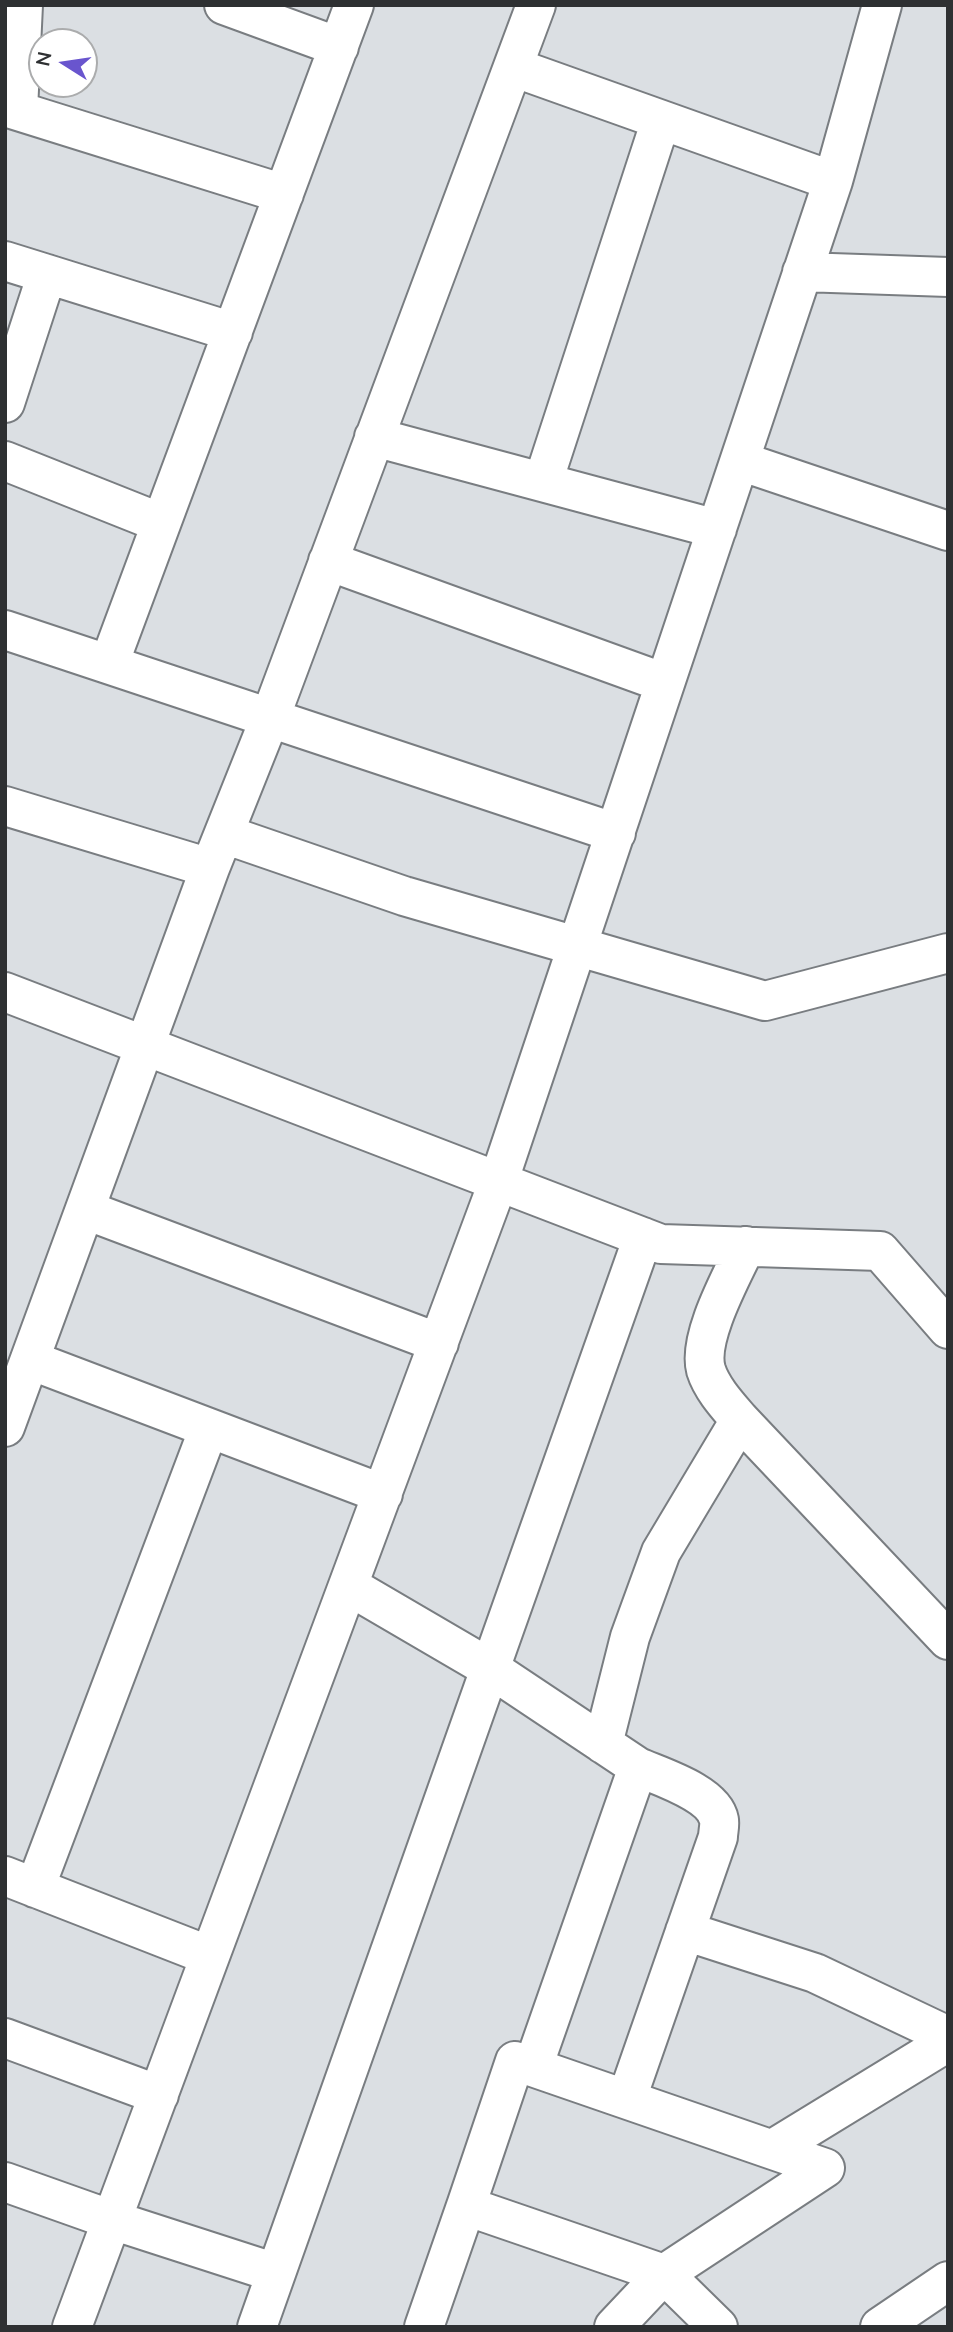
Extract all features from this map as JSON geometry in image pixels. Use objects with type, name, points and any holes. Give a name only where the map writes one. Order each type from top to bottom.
[{"type":"street","points":[[23,5],[12,108],[284,194]]},
{"type":"street","points":[[224,5],[339,47]]},
{"type":"street","points":[[109,664],[354,5]]},
{"type":"street","points":[[5,1427],[224,834],[270,718],[536,5]]},
{"type":"street","points":[[72,2327],[499,1180],[833,181],[882,5]]},
{"type":"street","points":[[513,66],[833,181]]},
{"type":"street","points":[[543,482],[661,120]]},
{"type":"street","points":[[5,261],[233,332]]},
{"type":"street","points":[[802,272],[948,277]]},
{"type":"street","points":[[5,403],[47,274]]},
{"type":"street","points":[[374,437],[717,529]]},
{"type":"street","points":[[5,461],[161,523]]},
{"type":"street","points":[[740,461],[948,531]]},
{"type":"street","points":[[328,561],[665,683]]},
{"type":"street","points":[[5,630],[616,833]]},
{"type":"street","points":[[5,806],[211,869]]},
{"type":"street","points":[[224,834],[404,896],[765,1000],[948,953]]},
{"type":"street","points":[[5,992],[662,1244],[880,1251],[948,1329]]},
{"type":"street","points":[[86,1210],[439,1343]]},
{"type":"street","points":[[257,2327],[643,1237]]},
{"type":"street","points":[[746,1246],[714,1315],[706,1342],[706,1369],[721,1396],[740,1420],[948,1640]]},
{"type":"street","points":[[30,1360],[383,1494]]},
{"type":"street","points":[[603,1744],[630,1637],[661,1552],[740,1420]]},
{"type":"street","points":[[209,1428],[20,1882],[210,1956]]},
{"type":"street","points":[[349,1586],[491,1669],[638,1767],[698,1793],[719,1819],[718,1837],[627,2098]]},
{"type":"street","points":[[533,2067],[638,1767]]},
{"type":"street","points":[[685,1931],[815,1973],[948,2036]]},
{"type":"street","points":[[5,2038],[159,2095]]},
{"type":"street","points":[[773,2149],[948,2042]]},
{"type":"street","points":[[424,2327],[516,2061],[825,2168],[664,2274],[614,2327]]},
{"type":"street","points":[[5,2182],[276,2273]]},
{"type":"street","points":[[466,2206],[664,2274],[718,2327]]},
{"type":"street","points":[[880,2327],[948,2281]]}]
